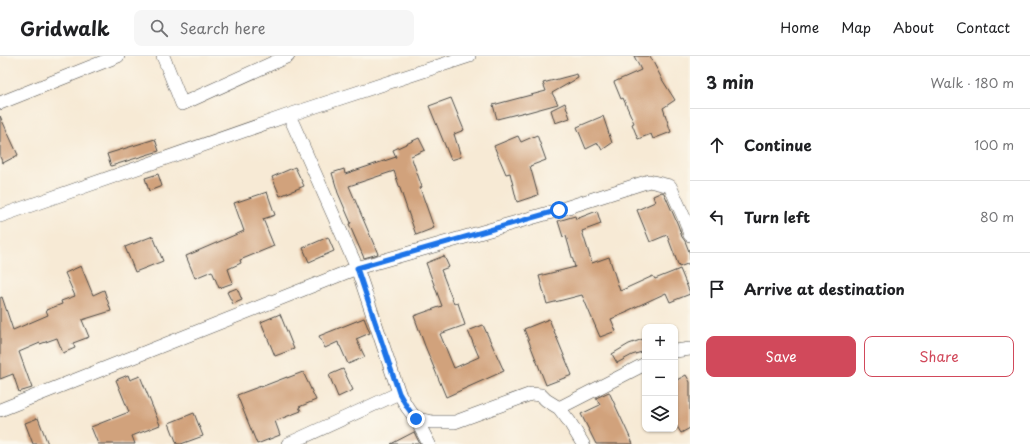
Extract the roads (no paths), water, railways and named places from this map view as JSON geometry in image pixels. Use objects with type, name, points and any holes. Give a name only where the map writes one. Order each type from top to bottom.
[{"type":"street","points":[[0,103],[118,56]]},
{"type":"street","points":[[162,56],[182,104],[288,56]]},
{"type":"street","points":[[0,216],[290,115],[469,56]]},
{"type":"street","points":[[290,115],[357,268],[399,393],[416,419],[429,444]]},
{"type":"street","points":[[0,410],[357,268],[559,210],[649,181],[670,186],[686,222],[690,235]]},
{"type":"street","points":[[678,351],[690,349]]},
{"type":"street","points":[[560,408],[642,366]]},
{"type":"street","points":[[288,444],[399,393]]},
{"type":"street","points":[[416,419],[432,422],[455,422],[531,394],[541,395],[546,400],[560,408],[583,444]]}]
